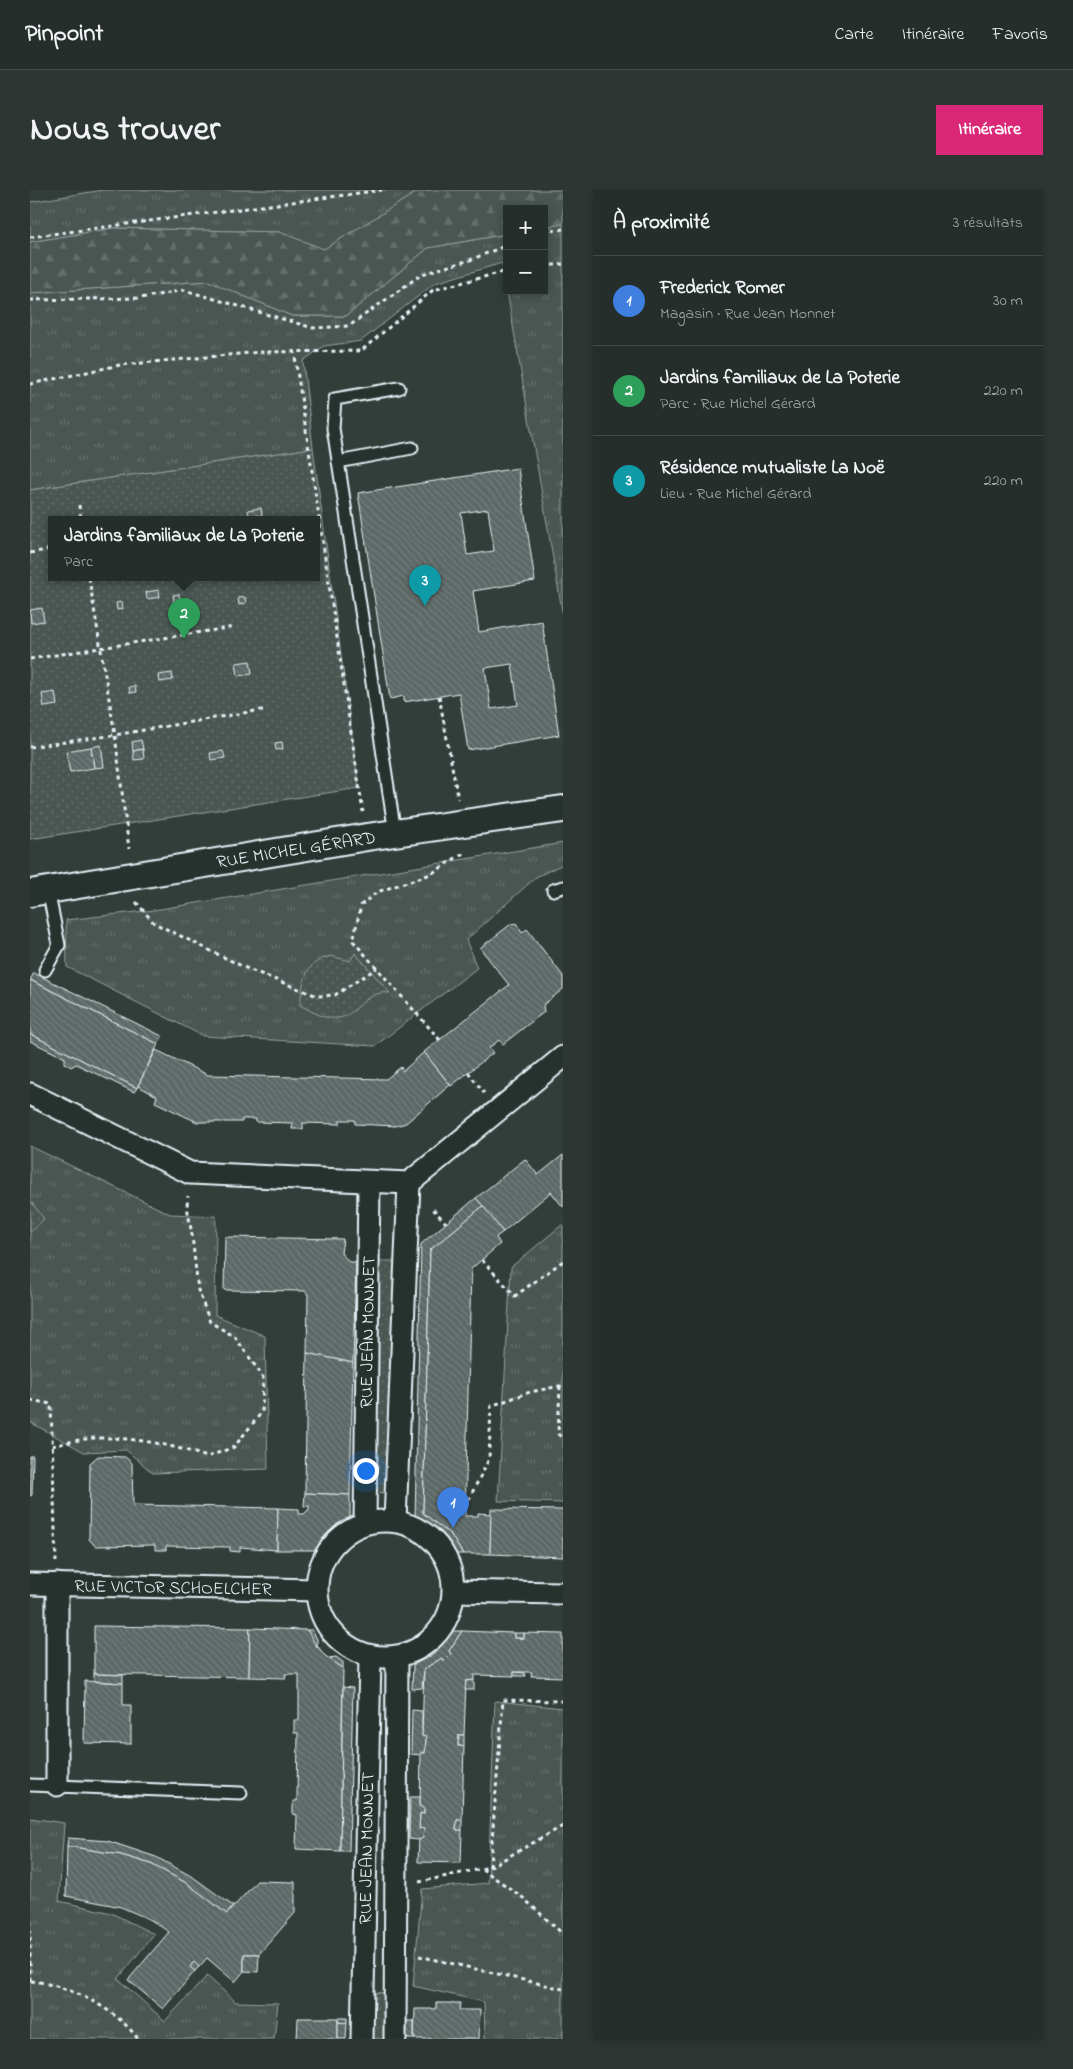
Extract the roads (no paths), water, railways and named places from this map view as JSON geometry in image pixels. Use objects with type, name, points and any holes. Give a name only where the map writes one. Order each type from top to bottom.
[{"type":"street","name":"RUE MICHEL GÉRARD","points":[[39,892],[367,837],[563,809]]},
{"type":"street","points":[[30,1094],[190,1174],[409,1183],[563,1057]]},
{"type":"street","name":"RUE JEAN MONNET","points":[[365,1523],[369,1182]]},
{"type":"street","name":"RUE JEAN MONNET","points":[[395,1521],[409,1183]]},
{"type":"street","points":[[395,1521],[426,1530],[446,1558],[454,1591],[445,1624],[419,1650],[397,1657],[370,1657],[341,1642],[323,1619],[316,1590],[320,1564],[337,1539],[365,1523],[395,1521]]},
{"type":"street","name":"RUE VICTOR SCHOELCHER","points":[[30,1584],[316,1590]]},
{"type":"street","points":[[57,1584],[57,1785]]},
{"type":"street","points":[[454,1591],[563,1592]]},
{"type":"street","name":"RUE JEAN MONNET","points":[[362,2039],[370,1657]]},
{"type":"street","name":"RUE JEAN MONNET","points":[[395,2039],[397,1657]]},
{"type":"lane","points":[[395,833],[332,428],[335,399],[399,388]]},
{"type":"lane","points":[[338,462],[412,448]]},
{"type":"lane","points":[[39,892],[59,946],[45,970]]},
{"type":"lane","points":[[30,1785],[241,1793]]},
{"type":"place","name":"Résidence mutualiste La Noë","points":[[425,606]]},
{"type":"place","name":"Jardins familiaux de La Poterie","points":[[184,639]]},
{"type":"place","name":"Frederick Romer","points":[[453,1528]]}]
